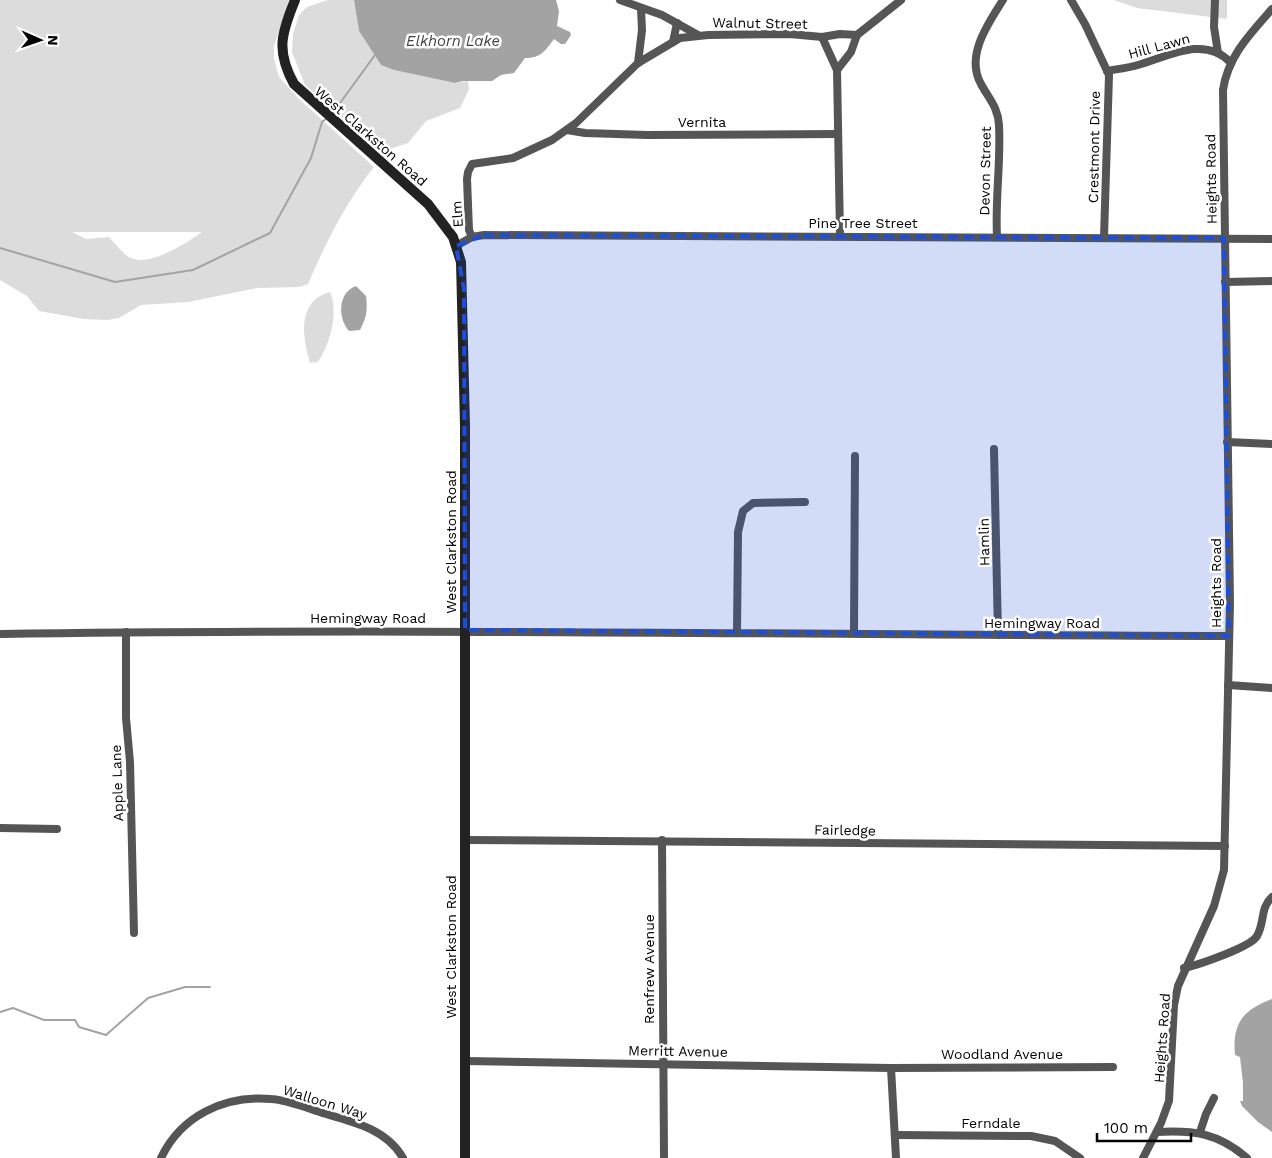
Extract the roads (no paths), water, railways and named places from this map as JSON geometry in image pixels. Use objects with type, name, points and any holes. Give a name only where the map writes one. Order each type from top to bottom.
[{"type":"main road","name":"West Clarkston Road","points":[[295,0],[281,42],[284,66],[294,84],[428,204],[448,229],[461,262],[464,290],[465,1158]]},
{"type":"street","name":"Walnut Street","points":[[620,0],[662,15],[698,35]]},
{"type":"street","points":[[840,235],[837,70],[851,52],[857,35],[901,0]]},
{"type":"street","name":"Devon Street","points":[[997,236],[995,203],[998,120],[995,106],[981,84],[974,68],[982,36],[1003,0]]},
{"type":"street","name":"Crestmont Drive","points":[[1071,0],[1078,10],[1109,76],[1104,236]]},
{"type":"street","points":[[1215,0],[1214,27],[1218,53],[1223,54],[1230,62]]},
{"type":"street","points":[[638,63],[642,30],[641,9]]},
{"type":"street","name":"Heights Road","points":[[1143,1158],[1157,1132],[1169,1100],[1174,1005],[1184,968],[1214,906],[1224,870],[1229,636],[1223,90],[1230,62],[1272,9]]},
{"type":"street","points":[[673,42],[677,23]]},
{"type":"street","name":"Walnut Street","points":[[468,190],[468,172],[472,164],[513,158],[552,140],[567,130],[638,63],[673,42],[698,35],[790,34],[822,37],[840,34],[857,35]]},
{"type":"street","name":"Walnut Street","points":[[822,37],[837,70]]},
{"type":"street","name":"Hill Lawn","points":[[1107,71],[1138,65],[1195,48],[1218,53]]},
{"type":"street","name":"Vernita","points":[[567,130],[585,134],[647,135],[837,134]]},
{"type":"street","name":"Elm","points":[[468,190],[469,230],[472,237]]},
{"type":"street","name":"Pine Tree Street","points":[[456,246],[472,237],[484,234],[1104,236],[1272,239]]},
{"type":"street","points":[[1225,282],[1272,281]]},
{"type":"street","points":[[1227,442],[1272,444]]},
{"type":"street","name":"Hamlin","points":[[994,449],[998,635]]},
{"type":"street","points":[[854,633],[856,456]]},
{"type":"street","points":[[737,632],[738,532],[742,511],[754,503],[805,502]]},
{"type":"street","name":"Hemingway Road","points":[[0,634],[465,630],[1229,636]]},
{"type":"street","name":"Apple Lane","points":[[126,632],[126,718],[130,762],[134,933]]},
{"type":"street","points":[[1228,685],[1272,688]]},
{"type":"street","points":[[0,828],[57,829]]},
{"type":"street","name":"Fairledge","points":[[465,840],[662,840],[1225,846]]},
{"type":"street","name":"Renfrew Avenue","points":[[662,840],[664,1158]]},
{"type":"street","points":[[1184,968],[1209,962],[1247,945],[1256,938],[1261,927],[1263,909],[1272,897]]},
{"type":"street","name":"Merritt Avenue","points":[[465,1061],[891,1068]]},
{"type":"street","name":"Woodland Avenue","points":[[891,1068],[1113,1067]]},
{"type":"street","points":[[891,1068],[896,1158]]},
{"type":"street","name":"Walloon Way","points":[[161,1158],[178,1131],[198,1115],[223,1104],[255,1098],[273,1099],[353,1121],[384,1136],[392,1142],[403,1158]]},
{"type":"street","points":[[1200,1132],[1214,1098]]},
{"type":"street","points":[[1157,1132],[1200,1132],[1230,1145],[1247,1158]]},
{"type":"street","name":"Ferndale","points":[[895,1136],[1031,1136],[1055,1141],[1080,1158]]},
{"type":"water","name":"Elkhorn Lake","points":[[354,0],[556,0],[559,11],[557,26],[570,32],[571,35],[565,44],[561,44],[554,39],[539,55],[525,58],[514,73],[501,75],[492,81],[463,81],[455,83],[394,70],[381,65],[359,31]]},
{"type":"water","points":[[356,286],[366,296],[366,314],[360,330],[349,331],[343,320],[341,307],[345,294]]},
{"type":"water","points":[[1272,999],[1272,1132],[1258,1122],[1242,1106],[1240,1101],[1243,1101],[1243,1083],[1240,1057],[1235,1055],[1235,1034],[1247,1013]]},
{"type":"waterway","points":[[332,114],[375,55]]},
{"type":"waterway","points":[[0,248],[115,282],[193,270],[270,233],[311,158],[322,122],[326,119]]},
{"type":"waterway","points":[[0,1012],[13,1008],[44,1020],[75,1020],[79,1027],[106,1035],[148,998],[185,987],[210,987]]}]
